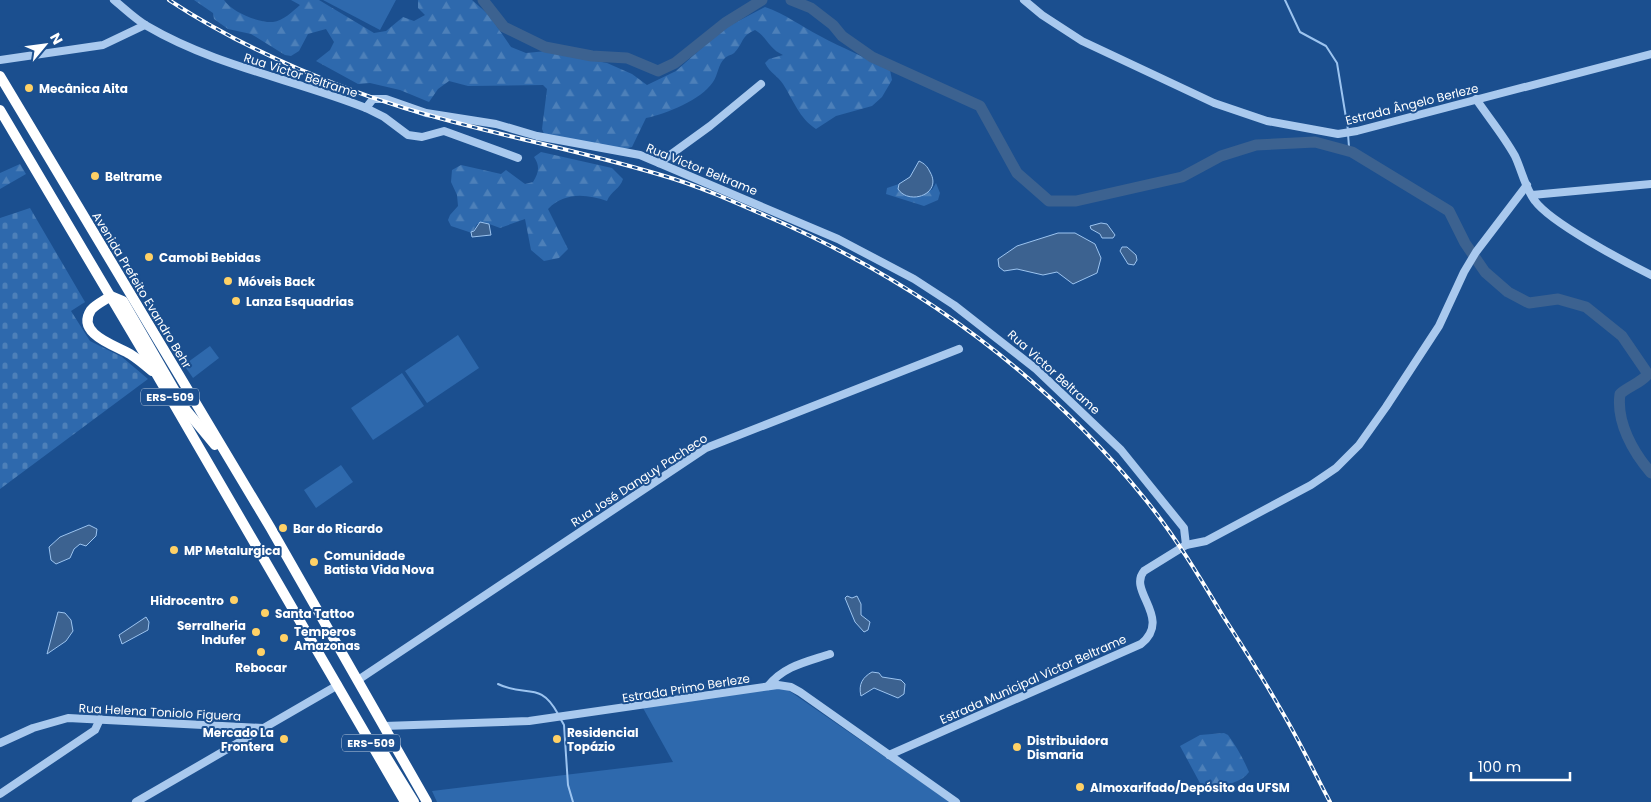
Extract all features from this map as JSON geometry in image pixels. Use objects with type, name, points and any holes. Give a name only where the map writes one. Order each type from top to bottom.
[{"type":"highway","name":"Avenida Prefeito Evandro Behr","points":[[0,76],[358,680],[427,802]]},
{"type":"highway","name":"ERS-509","points":[[0,110],[157,374],[405,802]]},
{"type":"highway","points":[[157,374],[133,355],[104,341],[93,331],[88,320],[92,310],[111,296],[123,301],[186,410],[230,463]]},
{"type":"highway","points":[[365,732],[400,776],[414,802]]},
{"type":"street","name":"Rua Victor Beltrame","points":[[114,0],[145,25],[193,49],[366,108],[373,98],[386,99],[426,113],[496,124],[537,136],[640,155],[838,239],[914,279],[976,320],[1036,369],[1121,450],[1184,528],[1186,545]]},
{"type":"street","name":"Estrada Ângelo Berleze","points":[[1024,0],[1042,15],[1082,41],[1214,103],[1267,121],[1347,134],[1651,54]]},
{"type":"street","points":[[0,60],[103,45],[145,25]]},
{"type":"street","points":[[660,163],[710,126],[761,84]]},
{"type":"street","points":[[1476,100],[1511,150],[1532,195],[1542,208],[1565,225],[1651,275]]},
{"type":"street","points":[[366,108],[408,135],[422,137],[444,131],[518,158]]},
{"type":"street","points":[[1532,195],[1651,184]]},
{"type":"street","name":"Estrada Municipal Victor Beltrame","points":[[889,755],[1141,644],[1147,639],[1152,628],[1151,610],[1140,584],[1141,574],[1186,545],[1206,540],[1311,485],[1336,468],[1359,445],[1439,326],[1464,272],[1476,252],[1527,185]]},
{"type":"street","name":"Rua José Danguy Pacheco","points":[[358,680],[706,448],[959,348]]},
{"type":"street","points":[[768,686],[775,677],[791,666],[830,654]]},
{"type":"street","points":[[136,802],[338,685]]},
{"type":"street","name":"Estrada Primo Berleze","points":[[384,726],[530,721],[768,686],[791,687],[956,802]]},
{"type":"street","name":"Rua Helena Toniolo Figuera","points":[[0,743],[49,722],[68,718],[263,728]]},
{"type":"street","points":[[0,794],[95,730],[100,719]]},
{"type":"green space","points":[[194,0],[224,0],[233,9],[246,16],[260,21],[273,22],[284,18],[300,5],[291,0],[319,0],[374,33],[386,31],[403,17],[414,21],[425,15],[418,8],[418,0],[472,0],[489,15],[511,47],[526,53],[547,51],[607,63],[632,74],[647,85],[676,71],[723,29],[765,7],[890,70],[892,80],[882,97],[872,106],[836,116],[816,129],[805,120],[783,84],[765,63],[769,59],[783,55],[774,50],[755,30],[745,37],[734,53],[723,60],[715,79],[707,89],[682,105],[646,118],[632,147],[624,149],[544,134],[542,129],[547,89],[543,85],[468,86],[449,81],[438,89],[429,102],[400,90],[370,83],[358,84],[316,61],[330,50],[334,42],[326,29],[308,34],[299,51],[291,56],[285,55],[251,34],[228,29],[214,19],[213,13]]},
{"type":"green space","points":[[323,0],[396,0],[380,30]]},
{"type":"green space","points":[[541,152],[612,168],[623,179],[607,201],[576,196],[561,200],[548,209],[568,249],[559,258],[544,261],[531,250],[525,219],[500,228],[484,222],[477,224],[472,233],[451,226],[448,220],[458,206],[457,195],[451,182],[452,170],[461,165],[501,174],[506,170],[525,184],[533,182],[538,172],[538,166],[534,157]]},
{"type":"green space","points":[[20,164],[26,174],[0,189],[0,173]]},
{"type":"green space","points":[[936,183],[940,193],[938,200],[924,206],[886,194],[887,188],[899,184],[898,189],[932,190]]},
{"type":"green space","points":[[30,208],[85,302],[71,311],[90,341],[122,357],[148,379],[0,489],[0,218]]},
{"type":"green space","points":[[458,335],[479,368],[427,403],[405,371]]},
{"type":"green space","points":[[210,346],[219,358],[193,378],[184,365]]},
{"type":"green space","points":[[402,373],[424,406],[373,440],[351,408]]},
{"type":"green space","points":[[341,465],[353,482],[316,508],[304,490]]},
{"type":"green space","points":[[775,688],[788,690],[950,802],[437,802],[432,791],[673,762],[643,708]]},
{"type":"green space","points":[[1224,733],[1234,743],[1249,772],[1234,783],[1213,786],[1201,785],[1180,746],[1200,735]]},
{"type":"shaded area","points":[[919,161],[926,165],[930,172],[933,180],[932,186],[923,195],[909,197],[898,189],[899,184],[910,177]]},
{"type":"shaded area","points":[[480,222],[489,224],[491,235],[472,237],[471,232],[474,231]]},
{"type":"shaded area","points":[[1101,223],[1107,224],[1115,235],[1113,238],[1102,238],[1100,234],[1091,229],[1090,226]]},
{"type":"shaded area","points":[[1058,233],[1075,233],[1095,244],[1101,258],[1097,273],[1073,284],[1057,272],[1043,275],[1017,269],[1004,271],[999,267],[998,259],[1017,246]]},
{"type":"shaded area","points":[[1122,247],[1127,247],[1136,255],[1137,260],[1134,265],[1128,264],[1120,251]]},
{"type":"shaded area","points":[[89,525],[97,529],[96,536],[86,546],[80,544],[74,549],[70,558],[56,564],[51,560],[49,547],[60,537]]},
{"type":"shaded area","points":[[847,596],[852,598],[857,596],[861,604],[861,615],[870,622],[868,630],[864,632],[855,622],[845,598]]},
{"type":"shaded area","points":[[58,612],[65,613],[71,620],[73,631],[66,641],[47,654]]},
{"type":"shaded area","points":[[146,617],[149,622],[148,630],[122,644],[119,635]]},
{"type":"shaded area","points":[[872,672],[879,673],[882,677],[901,680],[905,684],[904,694],[898,698],[874,688],[861,696],[860,688],[862,681]]},
{"type":"waterway","points":[[483,0],[504,27],[545,47],[592,56],[627,58],[658,71],[675,63],[725,23],[762,0]]},
{"type":"waterway","points":[[791,0],[811,8],[833,25],[842,36],[872,57],[980,106],[1017,173],[1049,201],[1076,201],[1182,177],[1221,156],[1256,145],[1315,142],[1352,152],[1449,211],[1465,243],[1485,272],[1508,292],[1529,303],[1558,299],[1586,307],[1622,336],[1648,374],[1620,394],[1619,405],[1623,426],[1632,446],[1651,473]]},
{"type":"waterway","points":[[1285,0],[1300,32],[1326,46],[1337,63],[1348,130]]},
{"type":"waterway","points":[[1348,134],[1349,147],[1352,152]]},
{"type":"waterway","points":[[498,684],[508,688],[538,693],[545,697],[558,714]]},
{"type":"waterway","points":[[560,718],[564,725],[568,785],[573,802]]},
{"type":"railway","points":[[169,0],[231,37],[299,69],[370,97],[439,118],[633,167],[713,193],[819,240],[923,299],[972,333],[1019,370],[1063,410],[1105,453],[1145,499],[1186,556],[1260,674],[1294,733],[1330,802]]},
{"type":"place","name":"Mecânica Aita","points":[[29,88]]},
{"type":"place","name":"Beltrame","points":[[95,176]]},
{"type":"place","name":"Camobi Bebidas","points":[[149,257]]},
{"type":"place","name":"Móveis Back","points":[[228,281]]},
{"type":"place","name":"Lanza Esquadrias","points":[[236,301]]},
{"type":"place","name":"Bar do Ricardo","points":[[283,528]]},
{"type":"place","name":"MP Metalurgica","points":[[174,550]]},
{"type":"place","name":"Comunidade Batista Vida Nova","points":[[314,562]]},
{"type":"place","name":"Hidrocentro","points":[[234,600]]},
{"type":"place","name":"Santa Tattoo","points":[[265,613]]},
{"type":"place","name":"Serralheria Indufer","points":[[256,632]]},
{"type":"place","name":"Temperos Amazonas","points":[[284,638]]},
{"type":"place","name":"Rebocar","points":[[261,652]]},
{"type":"place","name":"Mercado La Frontera","points":[[284,739]]},
{"type":"place","name":"Residencial Topázio","points":[[557,739]]},
{"type":"place","name":"Distribuidora Dismaria","points":[[1017,747]]},
{"type":"place","name":"Almoxarifado/Depósito da UFSM","points":[[1080,787]]}]
